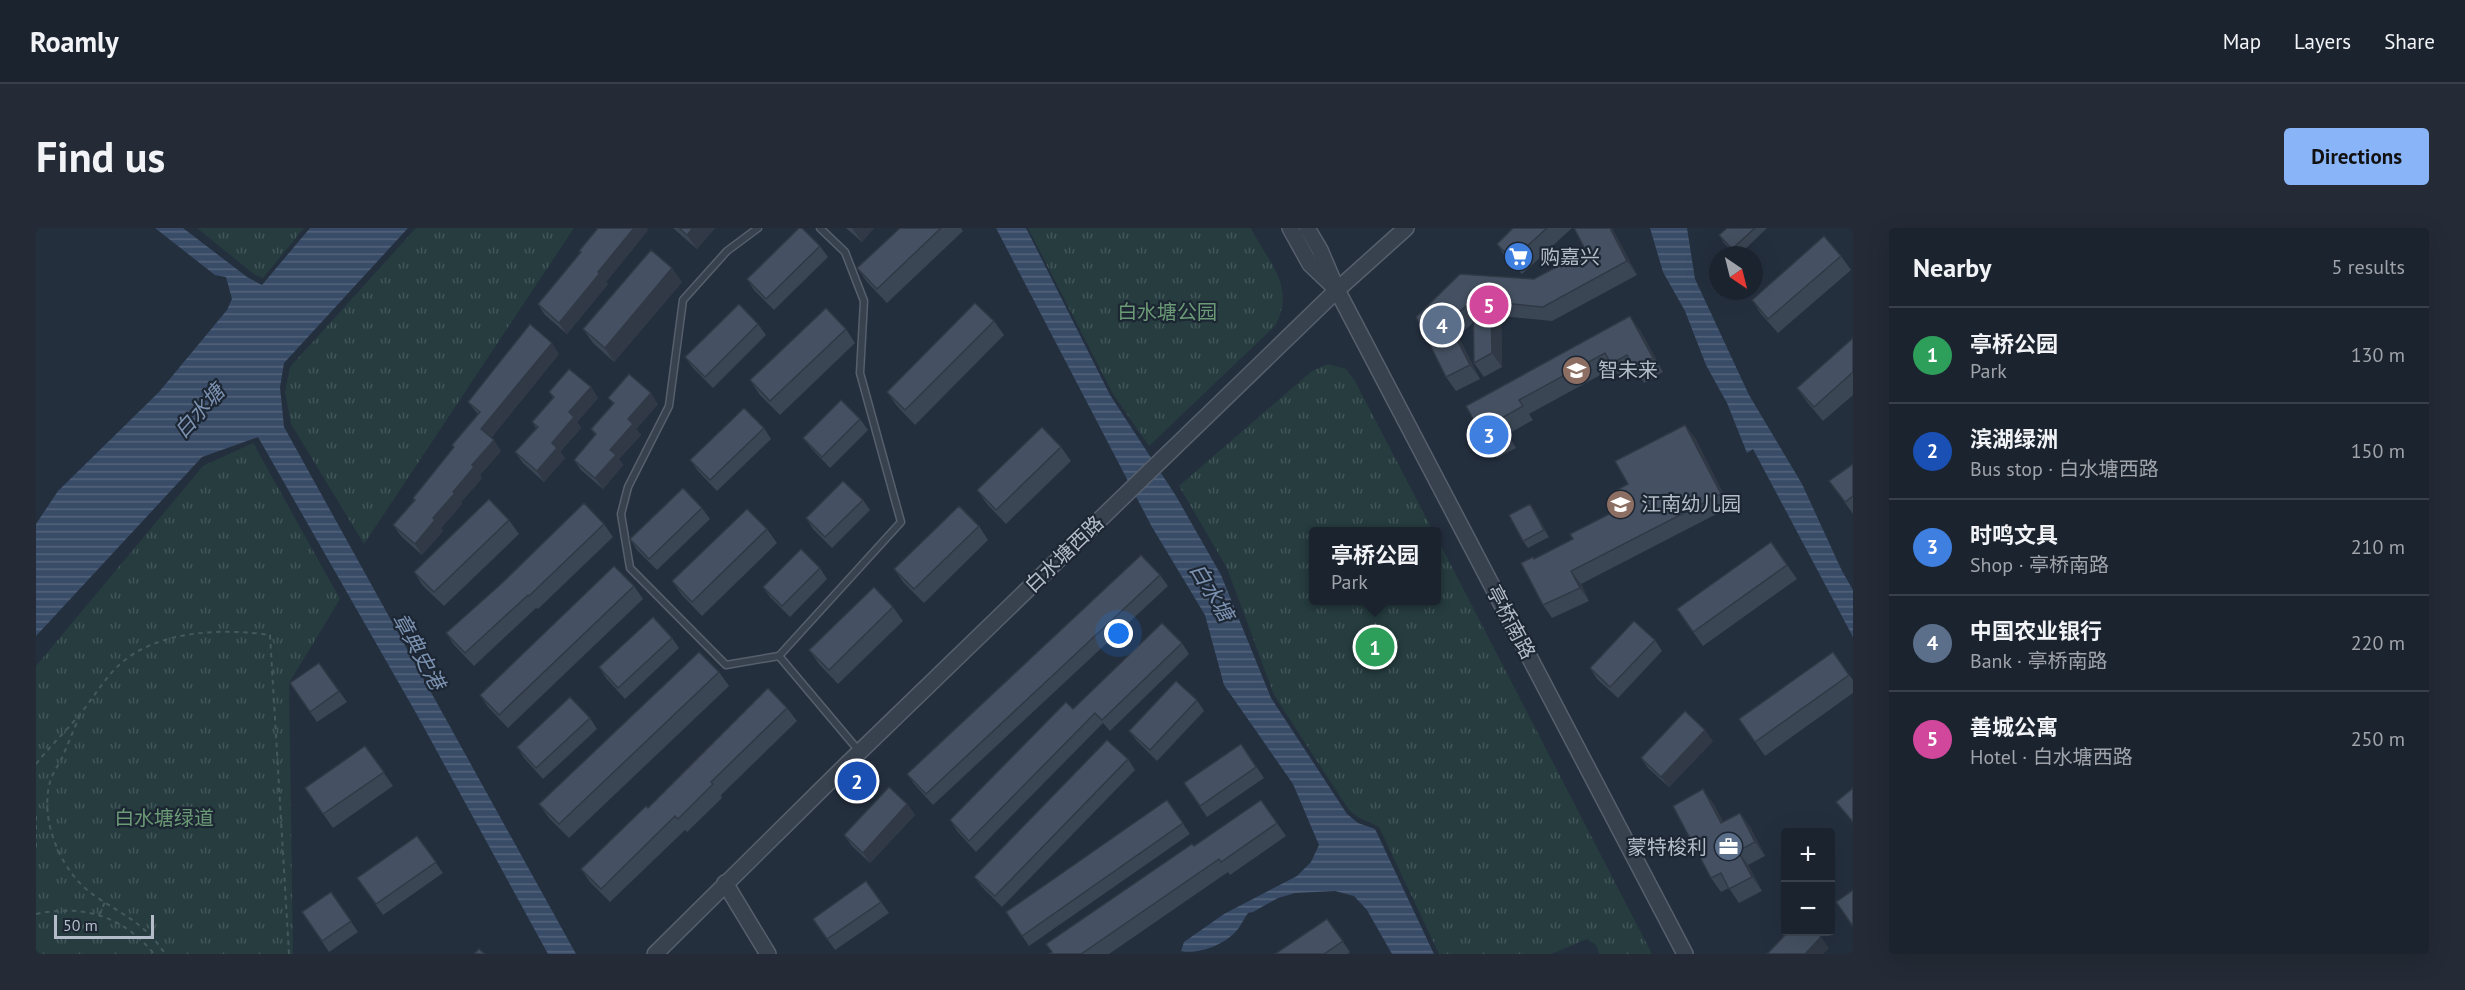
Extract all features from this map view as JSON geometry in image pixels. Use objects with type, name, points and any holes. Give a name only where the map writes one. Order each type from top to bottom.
[{"type":"street","name":"亭桥南路","points":[[1290,228],[1310,264],[1337,290]]},
{"type":"street","name":"亭桥南路","points":[[1308,228],[1337,290],[1685,954]]},
{"type":"street","name":"白水塘西路","points":[[655,954],[725,883],[1337,290],[1406,228]]},
{"type":"street","points":[[725,883],[768,954]]},
{"type":"lane","points":[[758,228],[728,251],[683,300],[669,406],[628,487],[621,514],[630,568],[726,665],[779,656],[901,522],[860,373],[864,301],[844,252],[820,228]]},
{"type":"lane","points":[[779,656],[860,752]]},
{"type":"path","points":[[36,764],[81,714],[119,665],[140,650],[192,632],[245,631],[270,635],[288,954]]},
{"type":"path","points":[[81,714],[50,781],[46,801],[53,836],[60,853],[79,881],[94,896],[139,924],[165,954]]},
{"type":"path","points":[[36,816],[36,849]]},
{"type":"path","points":[[99,915],[105,902]]},
{"type":"path","points":[[36,914],[60,909],[99,915],[118,923],[143,941],[154,954]]},
{"type":"green space","points":[[197,228],[304,228],[263,278],[255,275]]},
{"type":"green space","points":[[416,228],[574,228],[364,544],[291,424],[285,392],[290,367]]},
{"type":"green space","name":"白水塘公园","points":[[1028,228],[1251,228],[1278,275],[1283,299],[1281,312],[1275,326],[1149,446],[1113,394]]},
{"type":"green space","points":[[1328,364],[1346,369],[1355,381],[1431,527],[1309,527],[1309,605],[1441,605],[1441,546],[1652,954],[1599,954],[1596,945],[1587,939],[1551,954],[1439,954],[1379,827],[1349,810],[1274,695],[1227,568],[1179,486],[1312,371]]},
{"type":"green space","name":"白水塘绿道","points":[[253,443],[340,599],[289,683],[293,954],[36,954],[36,666],[203,466]]},
{"type":"water","name":"白水塘","points":[[155,228],[183,228],[247,277],[262,285],[310,228],[408,228],[284,363],[280,387],[284,427],[576,954],[548,954],[416,713],[258,437],[202,457],[36,636],[36,524],[58,491],[159,392],[227,310],[232,299],[226,277],[215,275]]},
{"type":"water","name":"白水塘","points":[[996,228],[1026,228],[1110,395],[1176,496],[1221,575],[1271,698],[1347,814],[1358,823],[1375,829],[1434,954],[1392,954],[1367,910],[1354,896],[1335,891],[1295,893],[1278,898],[1248,913],[1233,935],[1219,944],[1204,950],[1181,951],[1184,942],[1224,914],[1297,876],[1311,862],[1319,845],[1293,784],[1224,685],[1205,615],[1152,527]]},
{"type":"water","points":[[1650,228],[1687,228],[1695,279],[1749,395],[1802,484],[1853,590],[1853,637],[1753,449],[1747,453],[1727,403],[1706,365],[1685,311],[1663,272]]},
{"type":"building","points":[[598,228],[634,228],[559,323],[538,304]]},
{"type":"building","points":[[679,228],[693,228],[687,235]]},
{"type":"building","points":[[799,228],[802,228],[820,246],[766,299],[747,279]]},
{"type":"building","points":[[900,228],[941,228],[877,289],[857,268]]},
{"type":"building","points":[[1513,228],[1547,228],[1512,260],[1497,244]]},
{"type":"building","points":[[1574,228],[1610,228],[1627,261],[1543,307],[1491,302],[1492,353],[1474,363],[1473,300],[1448,322],[1470,365],[1446,377],[1416,317],[1460,274],[1534,279],[1586,251]]},
{"type":"building","points":[[1727,228],[1755,228],[1735,246],[1729,246],[1719,235]]},
{"type":"building","points":[[1824,236],[1841,256],[1768,319],[1752,300],[1763,300],[1763,290]]},
{"type":"building","points":[[651,250],[672,268],[605,348],[583,329]]},
{"type":"building","points":[[975,303],[994,321],[905,410],[887,392]]},
{"type":"building","points":[[739,304],[758,324],[705,377],[685,357]]},
{"type":"building","points":[[826,308],[846,329],[770,401],[750,380]]},
{"type":"building","points":[[1630,316],[1653,358],[1635,369],[1627,355],[1611,364],[1605,353],[1519,400],[1523,406],[1498,420],[1506,434],[1487,444],[1466,406]]},
{"type":"building","points":[[530,324],[552,343],[481,429],[494,440],[472,465],[474,467],[415,544],[393,525],[415,500],[413,498],[454,447],[452,445],[480,412],[468,402]]},
{"type":"building","points":[[1853,338],[1853,372],[1814,407],[1797,388]]},
{"type":"building","points":[[569,369],[591,387],[569,412],[574,417],[552,443],[557,448],[537,471],[515,452],[538,427],[532,422],[554,397],[549,392]]},
{"type":"building","points":[[629,374],[651,393],[628,419],[633,424],[610,450],[616,455],[595,478],[574,460],[596,434],[591,429],[614,403],[608,398]]},
{"type":"building","points":[[841,400],[860,419],[822,457],[803,438]]},
{"type":"building","points":[[744,408],[764,428],[710,480],[690,460]]},
{"type":"building","points":[[1685,425],[1721,494],[1571,571],[1580,588],[1543,605],[1521,563],[1533,557],[1534,559],[1573,539],[1570,534],[1623,507],[1615,491],[1628,484],[1615,461]]},
{"type":"building","points":[[1042,427],[1061,447],[996,510],[977,490]]},
{"type":"building","points":[[1853,464],[1853,496],[1845,502],[1829,481]]},
{"type":"building","points":[[843,481],[863,500],[825,537],[806,518]]},
{"type":"building","points":[[683,488],[702,508],[649,559],[630,539]]},
{"type":"building","points":[[489,499],[509,520],[434,592],[414,572]]},
{"type":"building","points":[[584,503],[604,524],[465,653],[446,633],[501,584]]},
{"type":"building","points":[[1530,504],[1544,530],[1523,541],[1509,515]]},
{"type":"building","points":[[959,506],[979,526],[914,589],[894,569]]},
{"type":"building","points":[[747,509],[767,529],[692,602],[672,581]]},
{"type":"building","points":[[1771,542],[1787,565],[1693,632],[1677,609]]},
{"type":"building","points":[[801,549],[820,568],[782,606],[763,587]]},
{"type":"building","points":[[1141,555],[1160,575],[926,794],[907,774]]},
{"type":"building","points":[[614,566],[634,586],[499,715],[480,695]]},
{"type":"building","points":[[874,587],[893,607],[829,670],[809,650]]},
{"type":"building","points":[[653,617],[672,638],[618,688],[599,667]]},
{"type":"building","points":[[1634,621],[1655,640],[1610,687],[1590,668]]},
{"type":"building","points":[[1162,623],[1182,643],[1102,720],[1095,713],[969,841],[950,820],[1066,702],[1073,709]]},
{"type":"building","points":[[699,652],[719,672],[559,824],[539,804]]},
{"type":"building","points":[[1833,652],[1849,675],[1755,742],[1739,719]]},
{"type":"building","points":[[319,663],[339,691],[310,712],[290,683]]},
{"type":"building","points":[[1176,681],[1197,700],[1150,750],[1129,731]]},
{"type":"building","points":[[768,688],[787,708],[711,782],[713,784],[678,819],[675,816],[601,889],[581,869],[646,806],[648,808]]},
{"type":"building","points":[[570,697],[590,718],[536,768],[517,747]]},
{"type":"building","points":[[1685,711],[1705,730],[1661,777],[1641,758]]},
{"type":"building","points":[[1107,740],[1128,759],[995,896],[974,877]]},
{"type":"building","points":[[1241,744],[1256,767],[1200,806],[1184,783]]},
{"type":"building","points":[[365,746],[384,772],[323,814],[305,788]]},
{"type":"building","points":[[889,787],[907,804],[863,853],[844,835]]},
{"type":"building","points":[[1853,788],[1853,822],[1836,802]]},
{"type":"building","name":"蒙特梭利","points":[[1703,789],[1721,823],[1740,813],[1755,842],[1738,851],[1752,877],[1729,889],[1721,873],[1711,878],[1673,806]]},
{"type":"building","points":[[1167,800],[1183,823],[1022,936],[1006,912]]},
{"type":"building","points":[[1261,800],[1277,823],[1221,862],[1219,859],[1081,954],[1049,954],[1052,952],[1046,944],[1192,844],[1194,846]]},
{"type":"building","points":[[417,836],[436,862],[376,904],[357,878]]},
{"type":"building","points":[[866,881],[881,902],[827,939],[813,919]]},
{"type":"building","points":[[1853,890],[1853,924],[1852,925],[1836,902]]},
{"type":"building","points":[[331,892],[351,921],[322,941],[302,912]]},
{"type":"building","points":[[1327,919],[1343,941],[1324,954],[1275,954]]},
{"type":"building","points":[[1784,936],[1821,937],[1805,954],[1767,954]]},
{"type":"building","points":[[479,949],[485,954],[474,954]]},
{"type":"place","name":"购嘉兴","points":[[1519,257]]},
{"type":"place","name":"善城公寓","points":[[1489,305]]},
{"type":"place","name":"中国农业银行","points":[[1442,325]]},
{"type":"place","name":"智未来","points":[[1577,370]]},
{"type":"place","name":"时鸣文具","points":[[1489,435]]},
{"type":"place","name":"江南幼儿园","points":[[1620,504]]},
{"type":"place","name":"亭桥公园","points":[[1375,647]]},
{"type":"place","name":"滨湖绿洲","points":[[857,781]]},
{"type":"place","name":"蒙特梭利","points":[[1728,847]]},
{"type":"water label","name":"章典史港","points":[[419,651]]}]
